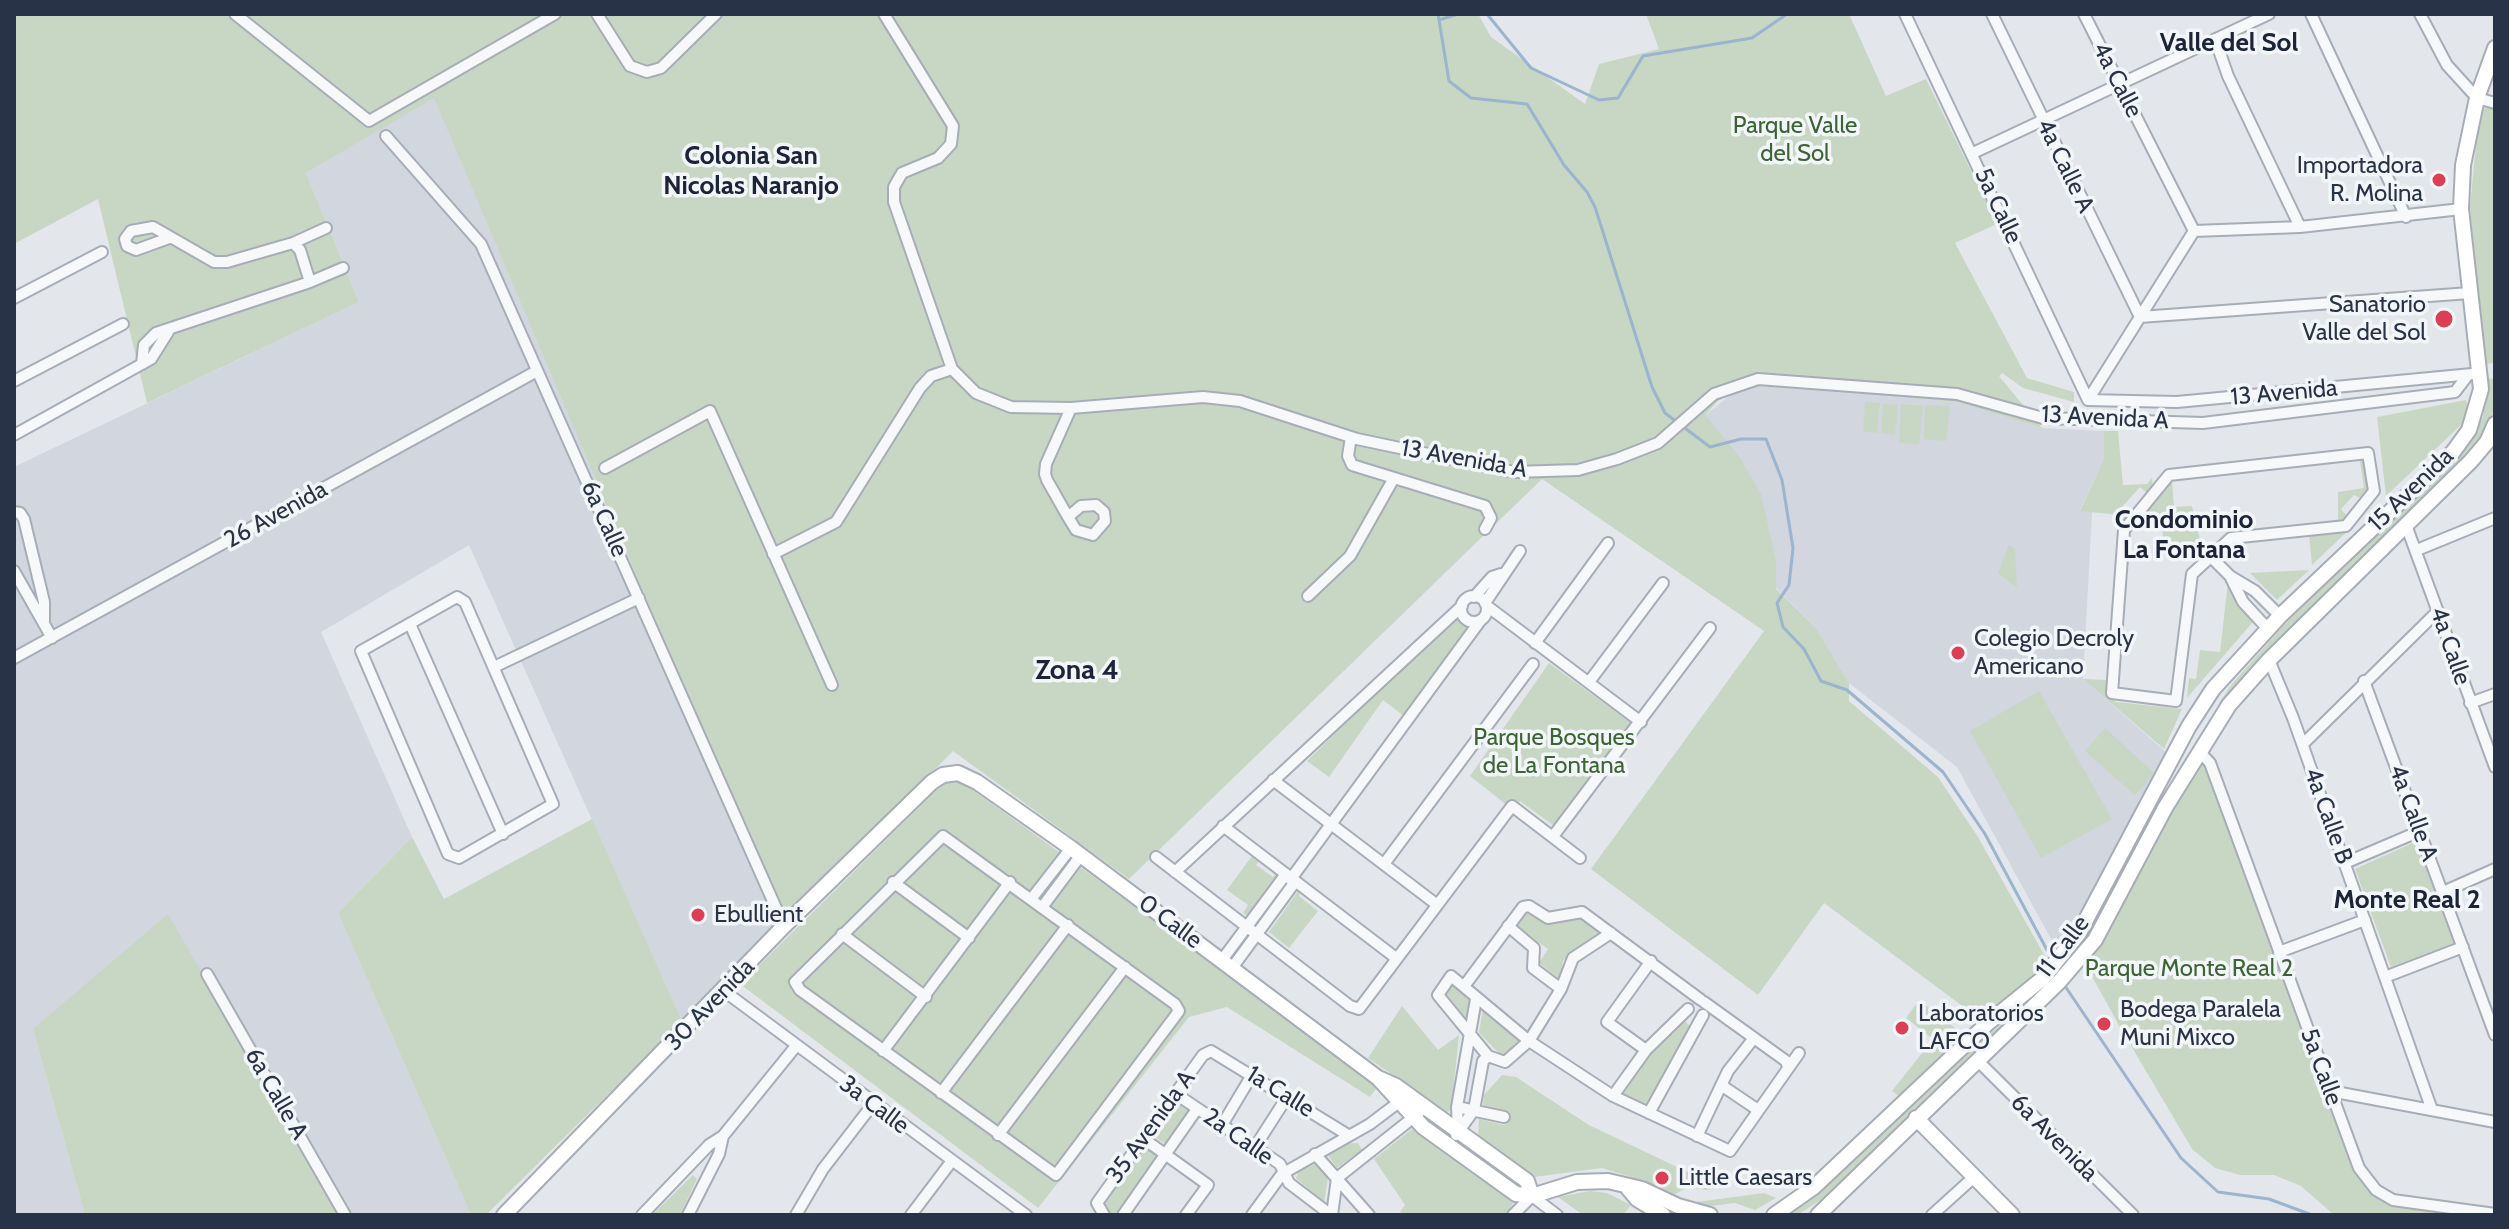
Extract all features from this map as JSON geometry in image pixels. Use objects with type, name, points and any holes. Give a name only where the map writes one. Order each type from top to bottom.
[{"type":"main road","name":"15 Avenida","points":[[2213,689],[2264,625],[2331,568],[2453,452],[2469,430],[2477,411],[2481,373],[2461,209],[2463,165],[2477,98],[2495,48]]},
{"type":"main road","name":"15 Avenida","points":[[2200,752],[2229,705],[2269,660],[2471,461],[2487,442],[2495,424]]},
{"type":"main road","points":[[2200,752],[2199,738],[2213,689]]},
{"type":"main road","name":"11 Calle","points":[[1774,1215],[1814,1187],[1989,1022],[2042,979],[2079,933],[2189,726],[2213,689]]},
{"type":"main road","name":"11 Calle","points":[[1810,1215],[1822,1211],[2059,982],[2095,940],[2200,752]]},
{"type":"main road","name":"30 Avenida","points":[[504,1215],[784,926],[932,782],[943,775],[958,773]]},
{"type":"main road","name":"0 Calle","points":[[958,773],[977,782],[1076,852],[1378,1078],[1419,1113],[1448,1146],[1516,1194],[1532,1196],[1527,1181],[1458,1132],[1419,1113]]},
{"type":"main road","points":[[1916,1118],[2012,1215]]},
{"type":"main road","points":[[1532,1196],[1577,1182],[1608,1181],[1642,1189],[1678,1206],[1710,1215]]},
{"type":"main road","points":[[1627,1187],[1637,1199],[1663,1215]]},
{"type":"street","points":[[235,14],[366,119],[373,120],[555,14]]},
{"type":"street","points":[[597,14],[630,66],[647,72],[661,68],[716,14]]},
{"type":"street","name":"13 Avenida A","points":[[884,14],[953,126],[951,144],[938,158],[902,173],[894,187],[894,202],[952,369],[976,393],[1011,407],[1071,408],[1203,397],[1240,401],[1351,437],[1514,472],[1578,470],[1658,443],[1714,394],[1758,379],[1957,394],[2043,418],[2203,423],[2455,392],[2481,373]]},
{"type":"street","name":"5a Calle","points":[[1905,14],[2088,400]]},
{"type":"street","name":"4a Calle A","points":[[1992,14],[2140,317]]},
{"type":"street","name":"4a Calle","points":[[2084,14],[2194,231]]},
{"type":"street","points":[[1973,153],[2269,14]]},
{"type":"street","points":[[2311,14],[2406,217]]},
{"type":"street","points":[[2420,14],[2447,65],[2477,98],[2495,103]]},
{"type":"street","points":[[2215,39],[2228,76],[2300,227]]},
{"type":"street","name":"6a Calle","points":[[386,136],[481,244],[784,926]]},
{"type":"street","points":[[2088,400],[2194,231],[2300,227],[2461,209]]},
{"type":"street","points":[[169,238],[214,262],[239,261],[326,228]]},
{"type":"street","points":[[293,243],[298,245],[310,282]]},
{"type":"street","points":[[14,298],[102,252]]},
{"type":"street","points":[[14,435],[142,364],[144,345],[150,337],[343,268]]},
{"type":"street","points":[[2140,317],[2470,293]]},
{"type":"street","points":[[14,381],[123,324]]},
{"type":"street","points":[[773,554],[836,522],[920,388],[931,376],[952,369]]},
{"type":"street","name":"26 Avenida","points":[[14,658],[537,371]]},
{"type":"street","name":"13 Avenida","points":[[2088,400],[2177,402],[2481,373]]},
{"type":"street","points":[[1068,517],[1044,469],[1071,408]]},
{"type":"street","points":[[605,468],[710,411],[832,685]]},
{"type":"street","points":[[1351,437],[1348,456],[1352,465],[1485,506],[1491,518],[1485,529]]},
{"type":"street","points":[[2370,455],[2374,491],[2344,527],[2231,538],[2211,557],[2191,576],[2176,701],[2112,693],[2124,530],[2169,475],[2370,455]]},
{"type":"street","points":[[1308,596],[1350,556],[1394,478]]},
{"type":"street","points":[[14,512],[20,513],[24,519],[44,602],[44,621]]},
{"type":"street","points":[[2417,550],[2495,518]]},
{"type":"street","name":"4a Calle","points":[[2406,525],[2495,767]]},
{"type":"street","points":[[1535,643],[1608,543]]},
{"type":"street","points":[[1227,964],[1283,878],[1293,876],[1480,621],[1501,574],[1520,551]]},
{"type":"street","points":[[2211,557],[2230,576],[2255,591],[2277,613]]},
{"type":"street","points":[[14,571],[52,638]]},
{"type":"street","points":[[1175,872],[1492,577],[1501,574]]},
{"type":"street","points":[[2230,576],[2243,602],[2264,625]]},
{"type":"street","points":[[1589,682],[1663,583]]},
{"type":"street","points":[[1474,597],[1641,722]]},
{"type":"street","points":[[462,598],[494,667],[553,804],[459,858],[448,854],[361,657],[363,648],[462,598]]},
{"type":"street","points":[[494,667],[639,598]]},
{"type":"street","points":[[1462,606],[1467,620],[1480,621]]},
{"type":"street","points":[[2303,744],[2438,611]]},
{"type":"street","points":[[410,624],[503,834]]},
{"type":"street","points":[[1554,835],[1710,628]]},
{"type":"street","name":"4a Calle B","points":[[2269,660],[2303,744],[2432,1110]]},
{"type":"street","points":[[1384,864],[1533,664]]},
{"type":"street","name":"4a Calle A","points":[[2364,681],[2495,1035]]},
{"type":"street","points":[[2470,703],[2495,694]]},
{"type":"street","name":"5a Calle","points":[[2200,752],[2210,763],[2359,1168],[2385,1197],[2495,1214]]},
{"type":"street","points":[[1273,780],[1436,904]]},
{"type":"street","points":[[1156,857],[1350,1006],[1359,1009],[1512,806],[1554,835],[1580,858]]},
{"type":"street","points":[[1223,826],[1293,876],[1396,958]]},
{"type":"street","points":[[2345,863],[2420,831]]},
{"type":"street","points":[[943,836],[1010,882],[1179,1011],[1056,1175],[800,990],[795,982],[943,836]]},
{"type":"street","points":[[1032,898],[1076,852]]},
{"type":"street","points":[[1043,906],[1076,852]]},
{"type":"street","points":[[2443,892],[2495,869]]},
{"type":"street","points":[[1047,879],[1057,887]]},
{"type":"street","points":[[893,882],[969,938]]},
{"type":"street","points":[[883,1051],[1010,882]]},
{"type":"street","points":[[1465,985],[1523,907],[1529,906],[1548,918],[1582,912],[1686,987],[1698,1007],[1722,1015],[1786,1061],[1788,1067]]},
{"type":"street","points":[[2279,952],[2365,920]]},
{"type":"street","points":[[941,1093],[1068,925]]},
{"type":"street","points":[[1508,926],[1534,948],[1533,968],[1561,989]]},
{"type":"street","points":[[1611,933],[1573,958],[1561,989],[1529,1041],[1505,1062],[1488,1056],[1438,995],[1451,976],[1529,1041],[1613,1096],[1730,1151],[1799,1053]]},
{"type":"street","points":[[842,934],[926,997]]},
{"type":"street","points":[[2385,977],[2463,947]]},
{"type":"street","points":[[1646,1050],[1607,1022],[1651,961]]},
{"type":"street","points":[[998,1135],[1125,967]]},
{"type":"street","name":"6a Calle A","points":[[207,974],[345,1215]]},
{"type":"street","name":"3a Calle","points":[[724,991],[1026,1215]]},
{"type":"street","points":[[1458,1132],[1457,1107],[1476,999]]},
{"type":"street","points":[[1613,1096],[1646,1050],[1698,1007]]},
{"type":"street","points":[[1649,1113],[1698,1007]]},
{"type":"street","points":[[1697,1136],[1721,1085],[1754,1038]]},
{"type":"street","points":[[642,1215],[723,1136],[796,1046]]},
{"type":"street","name":"1a Calle","points":[[1211,1051],[1348,1135]]},
{"type":"street","name":"35 Avenida A","points":[[1100,1211],[1144,1139],[1203,1055],[1211,1051]]},
{"type":"street","points":[[1448,1146],[1474,1110],[1483,1061],[1488,1056]]},
{"type":"street","name":"6a Avenida","points":[[1977,1060],[2133,1215]]},
{"type":"street","points":[[1222,1125],[1252,1075]]},
{"type":"street","points":[[1462,1084],[1478,1085]]},
{"type":"street","points":[[1721,1085],[1758,1110]]},
{"type":"street","points":[[2330,1091],[2495,1122]]},
{"type":"street","name":"2a Calle","points":[[1176,1094],[1280,1164],[1282,1174],[1331,1215]]},
{"type":"street","points":[[1255,1147],[1287,1097]]},
{"type":"street","points":[[1252,1215],[1282,1174],[1403,1099]]},
{"type":"street","points":[[796,1215],[823,1169],[873,1104]]},
{"type":"street","points":[[1457,1107],[1504,1117]]},
{"type":"street","points":[[1123,1215],[1197,1109]]},
{"type":"street","points":[[1331,1215],[1337,1178],[1419,1113]]},
{"type":"street","points":[[1381,1115],[1395,1133]]},
{"type":"street","points":[[688,1215],[704,1178],[719,1154],[723,1136]]},
{"type":"street","points":[[1144,1139],[1208,1185],[1186,1215]]},
{"type":"street","points":[[1315,1154],[1369,1215]]},
{"type":"street","points":[[911,1215],[951,1162]]},
{"type":"street","points":[[689,1166],[704,1178]]},
{"type":"street","points":[[1932,1215],[1974,1177]]},
{"type":"street","points":[[1513,1215],[1532,1196]]},
{"type":"street","name":"0 Calle","points":[[1532,1196],[1557,1215]]},
{"type":"shaded area","points":[[434,97],[784,924],[682,1021],[469,545],[321,632],[412,837],[338,913],[471,1215],[341,1215],[33,1029],[85,1215],[14,1215],[14,467],[359,302],[306,173]]},
{"type":"shaded area","name":"Colegio Decroly Americano","points":[[1760,386],[1957,402],[2042,428],[2104,431],[2104,458],[2080,510],[2092,512],[2083,679],[2168,754],[2076,930],[2056,948],[1957,767],[1849,683],[1816,628],[1776,588],[1776,560],[1705,415],[1736,391]]},
{"type":"green space","name":"Parque Valle del Sol","points":[[14,14],[1478,14],[1491,37],[1585,104],[1599,64],[1659,49],[1646,14],[1849,14],[1886,96],[1926,79],[1997,224],[1955,243],[2027,378],[2074,392],[2074,402],[2023,388],[2002,373],[1999,376],[2042,428],[1957,402],[1761,386],[1736,391],[1718,401],[1705,415],[1739,456],[1761,494],[1776,560],[1776,589],[1816,628],[1849,683],[1849,701],[1938,777],[1978,837],[2047,960],[2032,980],[1981,1020],[1824,903],[1758,995],[1591,869],[1764,631],[1542,479],[1129,879],[953,751],[784,924],[434,98],[306,173],[359,302],[147,403],[98,199],[14,244]]},
{"type":"green space","points":[[2488,107],[2495,109],[2495,363],[2485,364],[2470,208],[2479,111]]},
{"type":"green space","points":[[2495,378],[2495,408],[2484,435],[2469,454],[2213,726],[2219,703],[2232,684],[2282,627],[2473,436],[2483,417],[2488,379]]},
{"type":"green space","points":[[2466,400],[2469,413],[2464,422],[2386,496],[2377,417]]},
{"type":"green space","points":[[1865,402],[1880,403],[1877,433],[1863,431]]},
{"type":"green space","points":[[1883,404],[1898,405],[1895,435],[1881,433]]},
{"type":"green space","points":[[1901,404],[1923,406],[1919,444],[1899,443]]},
{"type":"green space","points":[[1925,405],[1950,406],[1946,441],[1924,439]]},
{"type":"green space","points":[[2104,431],[2118,431],[2123,485],[2147,484],[2152,478],[2153,488],[2148,494],[2140,487],[2122,507],[2130,514],[2122,523],[2120,515],[2080,511],[2104,458]]},
{"type":"green space","points":[[2360,461],[2366,461],[2369,491],[2362,499],[2354,495],[2341,509],[2346,515],[2343,521],[2338,521],[2338,492],[2364,488]]},
{"type":"green space","points":[[2172,482],[2174,507],[2192,506],[2201,544],[2218,542],[2204,557],[2162,552],[2163,530],[2133,526]]},
{"type":"green space","points":[[2348,531],[2312,565],[2309,534]]},
{"type":"green space","points":[[2009,545],[2015,549],[2017,588],[1998,573]]},
{"type":"green space","points":[[2309,570],[2277,600],[2250,573]]},
{"type":"green space","points":[[2228,581],[2258,616],[2187,698],[2189,678],[2196,679],[2200,650],[2220,652]]},
{"type":"green space","points":[[1458,613],[1471,625],[1405,717],[1383,700],[1329,777],[1307,761]]},
{"type":"green space","name":"Parque Bosques de La Fontana","points":[[1549,663],[1638,728],[1564,833],[1520,801],[1513,810],[1470,776]]},
{"type":"green space","points":[[2083,679],[2108,680],[2108,694],[2116,702],[2182,709],[2164,749]]},
{"type":"green space","points":[[2039,691],[2112,819],[2041,858],[1970,731]]},
{"type":"green space","points":[[2105,728],[2154,773],[2135,795],[2085,751]]},
{"type":"green space","name":"Parque Monte Real 2","points":[[2205,755],[2357,1169],[2395,1203],[2469,1215],[2334,1215],[2301,1186],[2274,1175],[2240,1175],[2215,1168],[2192,1149],[2120,1027],[2085,964],[2167,809]]},
{"type":"green space","points":[[952,775],[1380,1083],[1370,1097],[1227,1007],[1189,1017],[1038,1208],[740,984]]},
{"type":"green space","points":[[592,819],[682,1021],[486,1215],[471,1215],[338,913],[412,837],[444,899]]},
{"type":"green space","points":[[2417,841],[2455,943],[2391,967],[2355,869]]},
{"type":"green space","points":[[1255,852],[1262,857],[1256,865],[1273,877],[1279,869],[1283,872],[1249,917],[1243,913],[1248,905],[1227,890]]},
{"type":"green space","points":[[1301,887],[1299,896],[1318,911],[1289,948],[1269,932]]},
{"type":"green space","points":[[1528,908],[1551,924],[1585,916],[1608,932],[1575,949],[1563,961],[1561,980],[1539,963],[1548,949],[1515,926]]},
{"type":"green space","points":[[168,914],[341,1215],[85,1215],[33,1029]]},
{"type":"green space","points":[[1451,982],[1473,1000],[1469,1022],[1444,991]]},
{"type":"green space","points":[[2039,993],[1824,1198],[1797,1215],[1782,1215],[1819,1191],[1976,1045]]},
{"type":"green space","points":[[1919,1000],[1964,1035],[1899,1096],[1892,1091],[1933,1039],[1906,1018]]},
{"type":"green space","points":[[1402,1006],[1438,1050],[1459,1035],[1451,1111],[1446,1112],[1368,1058]]},
{"type":"green space","points":[[1483,1008],[1522,1039],[1522,1044],[1510,1054],[1500,1054],[1479,1033]]},
{"type":"green space","points":[[1682,1018],[1690,1026],[1647,1108],[1622,1094],[1650,1052]]},
{"type":"green space","points":[[1502,1075],[1516,1077],[1589,1125],[1719,1187],[1706,1190],[1688,1187],[1670,1197],[1631,1177],[1602,1168],[1534,1177],[1478,1138],[1479,1119],[1504,1125],[1511,1115],[1483,1105],[1484,1095]]},
{"type":"green space","points":[[1179,1100],[1193,1109],[1167,1145],[1152,1135]]},
{"type":"green space","points":[[1412,1129],[1514,1202],[1505,1215],[1405,1215],[1400,1212],[1405,1205],[1374,1159]]},
{"type":"green space","points":[[1145,1142],[1162,1153],[1117,1215],[1112,1215],[1098,1204]]},
{"type":"green space","points":[[1358,1143],[1362,1150],[1337,1168],[1327,1154],[1340,1144]]},
{"type":"green space","points":[[1315,1164],[1328,1178],[1324,1203],[1296,1178],[1299,1171]]},
{"type":"green space","points":[[693,1175],[697,1179],[680,1215],[652,1215]]},
{"type":"green space","points":[[1590,1191],[1607,1193],[1631,1205],[1623,1215],[1583,1215],[1558,1197]]},
{"type":"green space","points":[[1764,1193],[1776,1198],[1755,1210],[1735,1203],[1704,1207],[1689,1203]]},
{"type":"waterway","points":[[1438,14],[1449,81],[1471,98],[1527,104],[1564,165],[1587,192],[1595,207],[1652,387],[1665,413],[1710,447],[1741,439],[1766,439],[1782,480],[1793,548],[1789,585],[1777,603],[1783,627],[1804,649],[1821,681],[1847,690],[1943,772],[1985,834],[2047,950]]},
{"type":"waterway","points":[[1439,20],[1458,14]]},
{"type":"waterway","points":[[1487,14],[1531,68],[1599,100],[1618,98],[1643,56],[1752,38],[1787,14]]},
{"type":"waterway","points":[[2065,986],[2181,1158],[2218,1192],[2269,1199],[2312,1215]]},
{"type":"place","name":"Importadora R. Molina","points":[[2439,180]]},
{"type":"place","name":"Sanatorio Valle del Sol","points":[[2444,319]]},
{"type":"place","name":"Colegio Decroly Americano","points":[[1958,653]]},
{"type":"place","name":"Ebullient","points":[[698,915]]},
{"type":"place","name":"Bodega Paralela Muni Mixco","points":[[2104,1024]]},
{"type":"place","name":"Laboratorios LAFCO","points":[[1902,1028]]},
{"type":"place","name":"Little Caesars","points":[[1662,1178]]},
{"type":"district","name":"Valle del Sol","points":[[2229,43]]},
{"type":"district","name":"Colonia San Nicolas Naranjo","points":[[751,171]]},
{"type":"district","name":"Condominio La Fontana","points":[[2184,535]]},
{"type":"district","name":"Zona 4","points":[[1077,671]]},
{"type":"district","name":"Monte Real 2","points":[[2407,900]]}]
